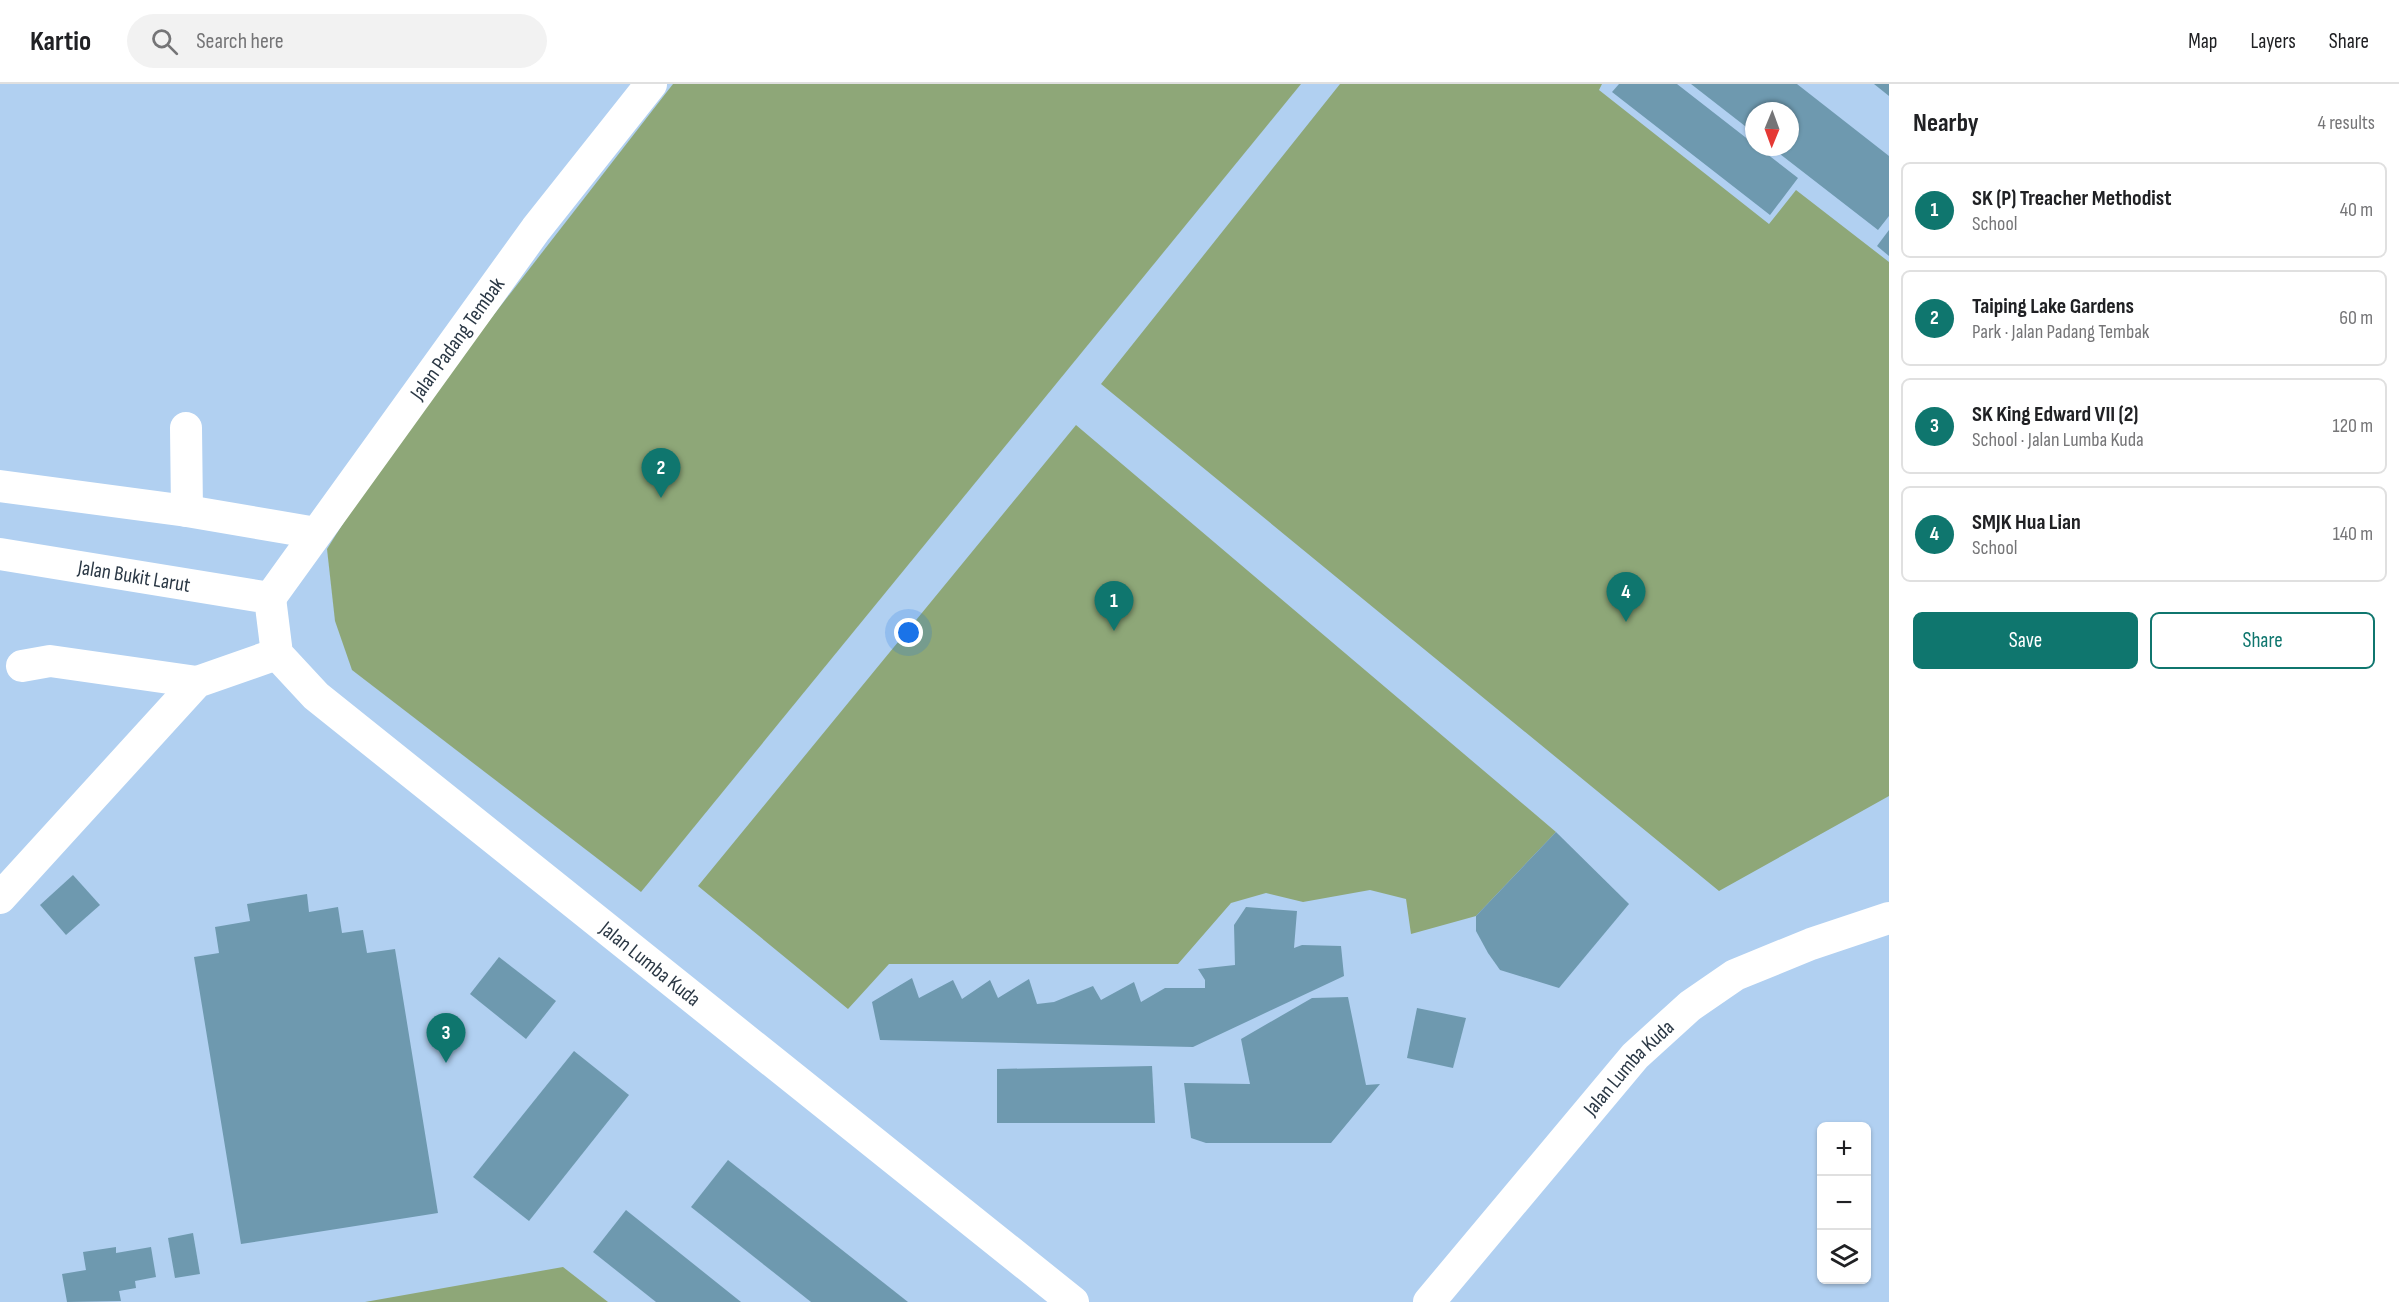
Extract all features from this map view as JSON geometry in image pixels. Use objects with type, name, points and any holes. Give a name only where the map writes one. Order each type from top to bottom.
[{"type":"street","name":"Jalan Padang Tembak","points":[[270,598],[536,229],[651,84]]},
{"type":"street","points":[[186,428],[187,511]]},
{"type":"street","points":[[0,486],[187,511],[316,533]]},
{"type":"street","name":"Jalan Bukit Larut","points":[[0,554],[270,598]]},
{"type":"street","points":[[22,666],[50,661],[197,682],[277,654],[270,598]]},
{"type":"street","name":"Jalan Lumba Kuda","points":[[277,654],[316,696],[1073,1302]]},
{"type":"street","points":[[0,898],[197,682]]},
{"type":"street","name":"Jalan Lumba Kuda","points":[[1429,1302],[1635,1056],[1690,1006],[1735,975],[1811,944],[1889,918]]},
{"type":"green space","points":[[673,84],[1301,84],[641,892],[352,670],[335,621],[327,549],[391,447]]},
{"type":"green space","points":[[1340,84],[1602,84],[1599,90],[1769,224],[1796,190],[1889,262],[1889,796],[1719,891],[1101,384]]},
{"type":"green space","points":[[1076,425],[1556,832],[1476,916],[1411,934],[1406,899],[1370,890],[1303,902],[1266,893],[1231,903],[1178,964],[889,964],[848,1009],[698,886]]},
{"type":"green space","points":[[563,1267],[608,1302],[365,1302]]},
{"type":"building","points":[[1619,84],[1677,84],[1745,137],[1745,156],[1770,156],[1798,178],[1770,215],[1612,92]]},
{"type":"building","points":[[1691,84],[1797,84],[1889,156],[1889,216],[1878,230],[1783,156],[1799,156],[1799,102],[1745,102],[1745,126]]},
{"type":"building","points":[[1874,84],[1889,84],[1889,96]]},
{"type":"building","points":[[1889,230],[1889,256],[1877,246]]},
{"type":"building","points":[[1556,832],[1629,904],[1559,988],[1500,970],[1476,931],[1476,916]]},
{"type":"building","points":[[73,875],[100,905],[66,935],[40,905]]},
{"type":"building","points":[[307,894],[309,912],[338,907],[342,933],[363,930],[367,953],[395,949],[438,1213],[241,1244],[194,957],[219,953],[215,927],[250,921],[247,904]]},
{"type":"building","points":[[1246,907],[1297,911],[1294,948],[1302,945],[1341,946],[1344,976],[1193,1047],[880,1040],[872,1002],[912,978],[919,998],[953,980],[962,999],[990,980],[998,998],[1029,979],[1037,1004],[1054,1002],[1093,986],[1101,1000],[1134,982],[1141,1002],[1165,988],[1205,988],[1205,980],[1198,969],[1235,965],[1234,925]]},
{"type":"building","points":[[499,957],[556,1001],[526,1039],[470,994]]},
{"type":"building","points":[[1348,997],[1366,1085],[1380,1084],[1331,1143],[1206,1143],[1191,1138],[1184,1083],[1250,1084],[1241,1039],[1312,998]]},
{"type":"building","points":[[1417,1008],[1466,1018],[1453,1068],[1407,1058]]},
{"type":"building","points":[[574,1051],[629,1095],[529,1221],[473,1177]]},
{"type":"building","points":[[1152,1066],[1155,1123],[997,1123],[997,1069]]},
{"type":"building","points":[[728,1160],[908,1302],[811,1302],[691,1207]]},
{"type":"building","points":[[626,1210],[741,1302],[656,1302],[593,1252]]},
{"type":"building","points":[[193,1233],[200,1274],[175,1278],[168,1238]]},
{"type":"building","points":[[116,1247],[116,1253],[151,1247],[156,1277],[135,1281],[136,1288],[119,1291],[121,1301],[67,1302],[62,1274],[86,1270],[83,1252]]},
{"type":"place","name":"Taiping Lake Gardens","points":[[661,498]]},
{"type":"place","name":"SMJK Hua Lian","points":[[1626,622]]},
{"type":"place","name":"SK (P) Treacher Methodist","points":[[1114,631]]},
{"type":"place","name":"SK King Edward VII (2)","points":[[446,1063]]}]
